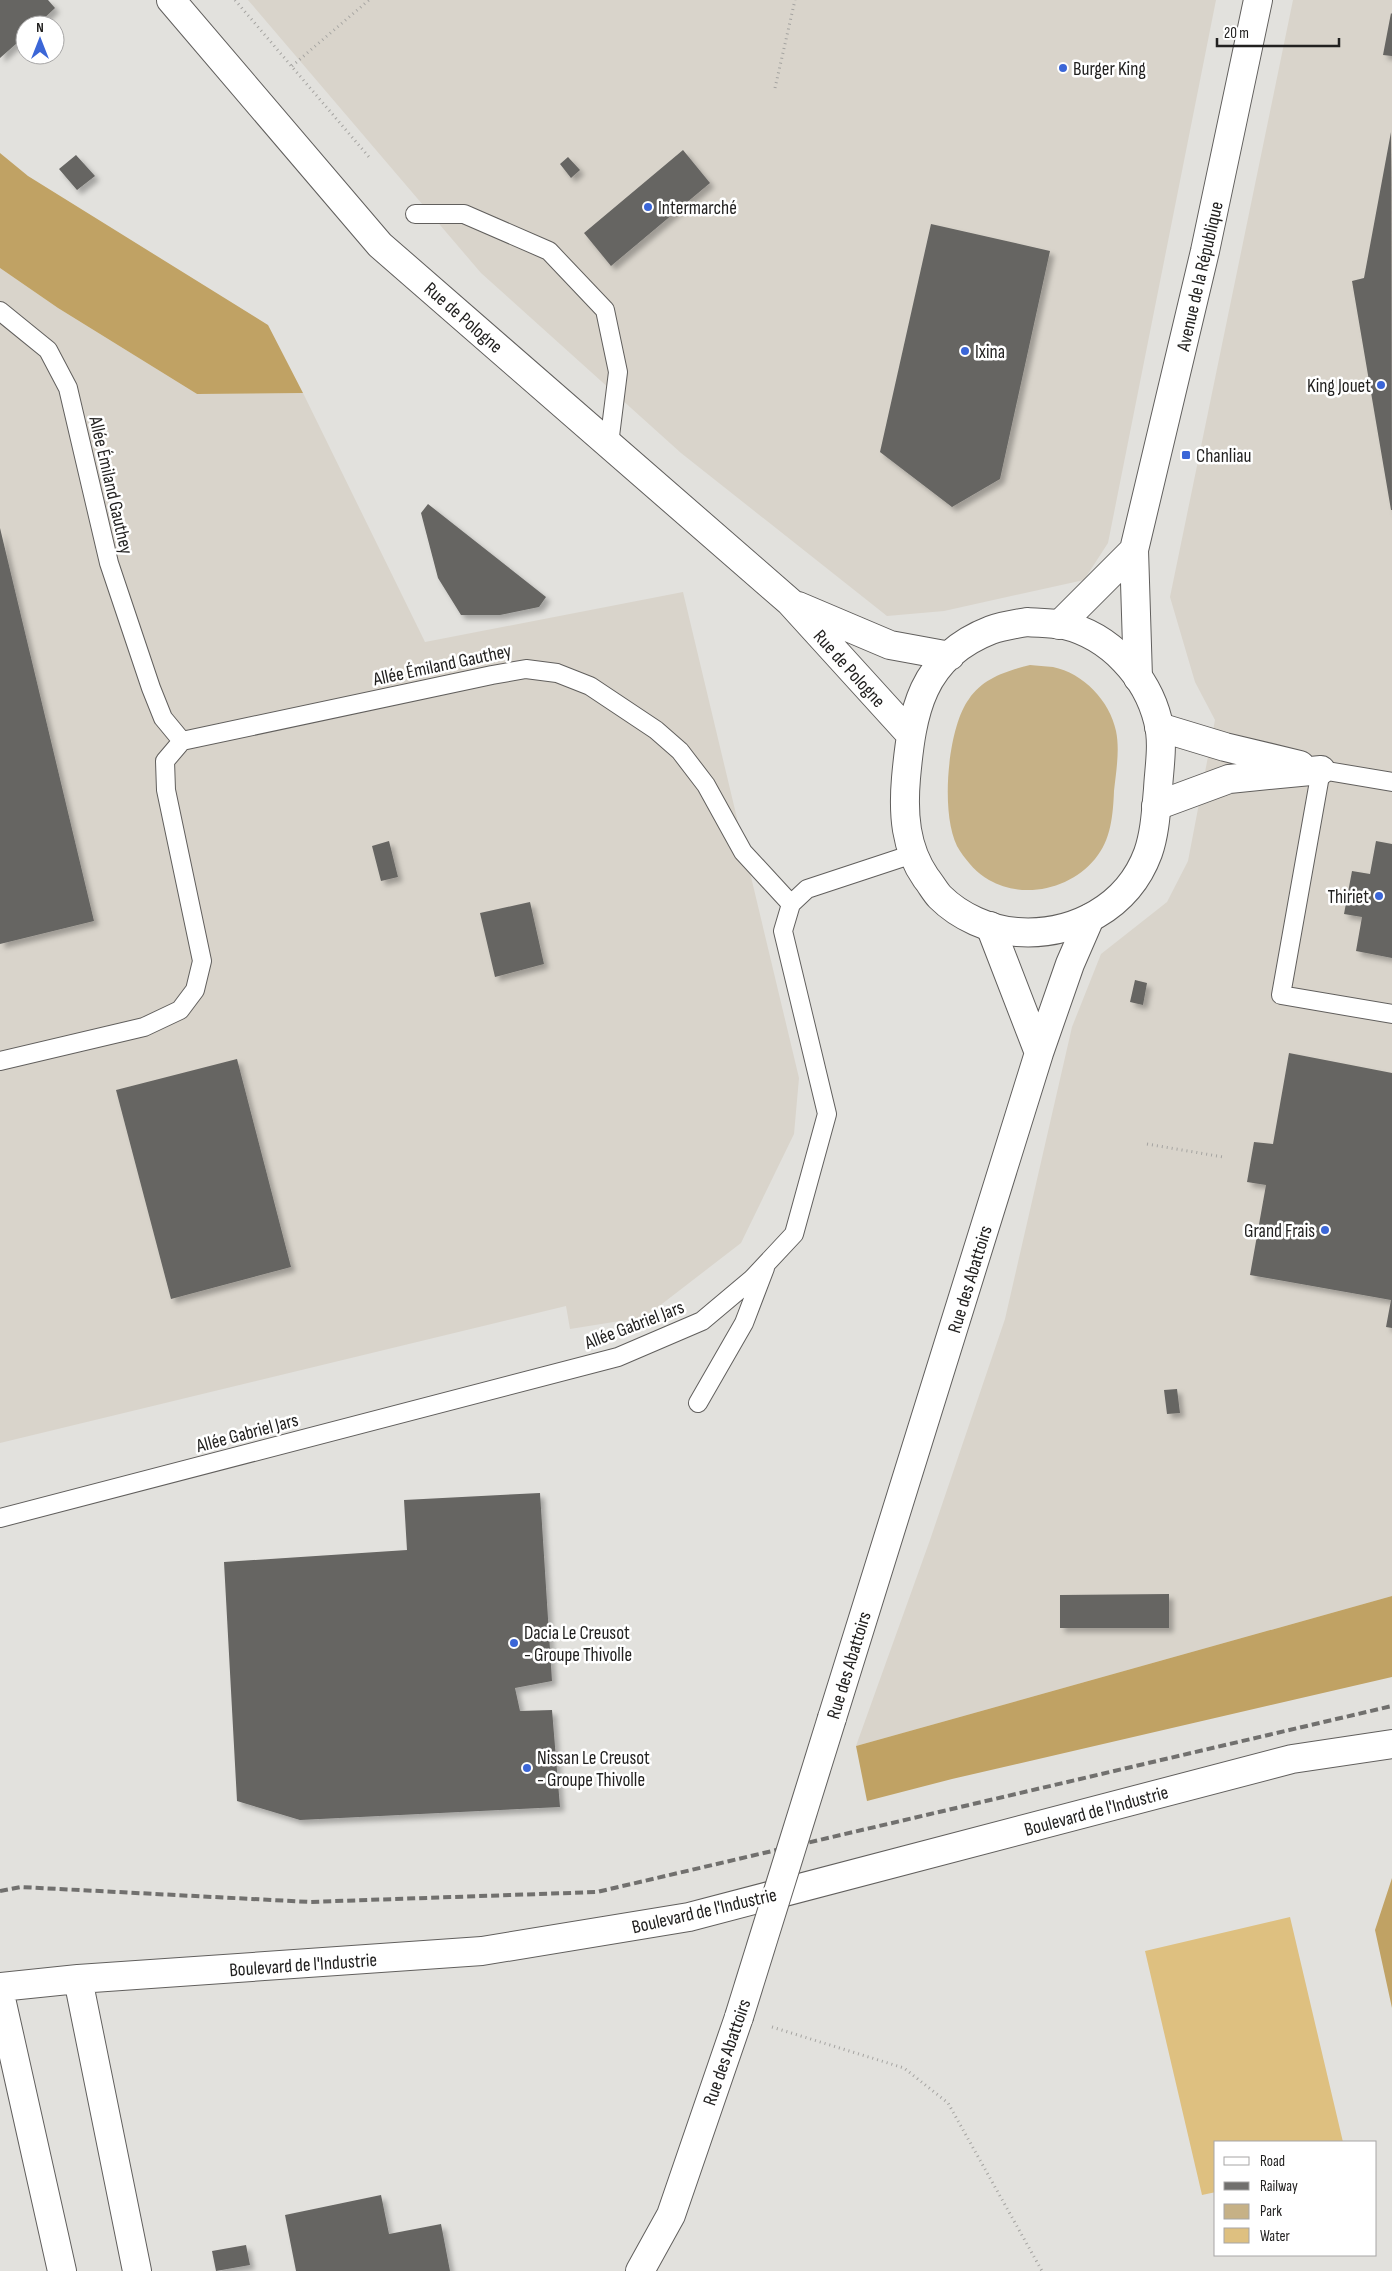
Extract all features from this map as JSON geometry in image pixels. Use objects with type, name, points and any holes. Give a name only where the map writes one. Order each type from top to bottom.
[{"type":"street","name":"Rue de Pologne","points":[[171,0],[380,245],[790,602],[910,734]]},
{"type":"street","name":"Avenue de la République","points":[[1138,678],[1134,550],[1206,251],[1258,0]]},
{"type":"street","points":[[1060,625],[1134,550]]},
{"type":"street","name":"Rue de Pologne","points":[[790,602],[890,645],[950,656]]},
{"type":"street","points":[[1027,622],[1060,625],[1097,638],[1125,660],[1146,688],[1159,727],[1160,755],[1155,822],[1148,853],[1130,884],[1104,910],[1073,927],[1038,934],[1002,931],[968,918],[940,897],[919,867],[906,834],[904,801],[910,734],[917,703],[935,671],[960,647],[992,630],[1027,622]]},
{"type":"street","points":[[1159,727],[1225,747],[1321,770]]},
{"type":"street","points":[[1156,806],[1229,779],[1321,770]]},
{"type":"street","name":"Rue des Abattoirs","points":[[640,2271],[671,2215],[739,2017],[1039,1053],[1070,964],[1090,918]]},
{"type":"street","points":[[990,926],[1039,1053]]},
{"type":"street","name":"Boulevard de l'Industrie","points":[[0,1987],[482,1952],[689,1917],[1292,1759],[1392,1744]]},
{"type":"street","points":[[78,1980],[137,2271]]},
{"type":"street","points":[[0,1994],[62,2271]]},
{"type":"lane","points":[[415,214],[464,214],[549,251],[605,310],[618,372],[609,444]]},
{"type":"lane","name":"Allée Émiland Gauthey","points":[[0,311],[48,350],[68,388],[109,563],[163,718],[182,741],[526,668],[557,673],[590,686],[656,730],[680,750],[706,785],[743,852],[791,904]]},
{"type":"lane","points":[[0,1061],[144,1027],[180,1010],[195,990],[202,961],[166,790],[165,761],[182,741]]},
{"type":"lane","points":[[1392,782],[1321,770],[1281,994],[1392,1014]]},
{"type":"lane","points":[[791,904],[807,889],[914,854]]},
{"type":"lane","name":"Allée Gabriel Jars","points":[[0,1518],[618,1357],[702,1321],[752,1279],[794,1234],[827,1114],[784,931],[791,904]]},
{"type":"lane","points":[[698,1403],[744,1323],[766,1263]]},
{"type":"path","points":[[236,0],[369,157]]},
{"type":"path","points":[[292,66],[369,0]]},
{"type":"path","points":[[776,88],[795,0]]},
{"type":"path","points":[[1147,1144],[1223,1156]]},
{"type":"path","points":[[739,2017],[904,2068],[948,2103],[1042,2271]]},
{"type":"shaded area","points":[[248,0],[1216,0],[1108,543],[1084,580],[944,611],[887,616],[681,453],[481,273]]},
{"type":"shaded area","points":[[1293,0],[1392,0],[1392,1596],[856,1746],[930,1540],[1005,1319],[1072,1027],[1101,954],[1167,902],[1188,861],[1215,720],[1195,682],[1170,597]]},
{"type":"shaded area","points":[[0,153],[28,176],[268,325],[303,393],[197,394],[58,308],[0,268]]},
{"type":"shaded area","points":[[0,268],[58,308],[197,394],[303,393],[425,642],[683,592],[799,1078],[794,1134],[741,1243],[645,1317],[570,1329],[566,1306],[0,1443]]},
{"type":"shaded area","points":[[1392,1596],[1392,1677],[952,1779],[867,1801],[856,1746]]},
{"type":"shaded area","points":[[1392,1878],[1392,2008],[1375,1930]]},
{"type":"green space","points":[[1030,665],[1064,670],[1075,675],[1094,690],[1108,709],[1113,720],[1118,746],[1112,818],[1105,844],[1095,859],[1073,878],[1046,888],[1031,890],[1003,886],[989,880],[970,864],[960,851],[953,837],[949,819],[948,797],[948,775],[955,731],[961,713],[969,699],[981,686],[996,676]]},
{"type":"water","points":[[1290,1917],[1343,2141],[1214,2141],[1214,2192],[1202,2195],[1145,1951]]},
{"type":"building","points":[[0,0],[48,0],[55,8],[48,15],[15,15],[15,45],[0,58]]},
{"type":"building","points":[[1392,14],[1392,56],[1383,55]]},
{"type":"building","name":"King Jouet","points":[[1391,132],[1392,510],[1352,281],[1364,278]]},
{"type":"building","name":"Intermarché","points":[[683,150],[710,183],[611,266],[584,233]]},
{"type":"building","points":[[76,155],[95,176],[77,190],[59,169]]},
{"type":"building","points":[[568,157],[580,170],[571,178],[560,164]]},
{"type":"building","name":"Ixina","points":[[931,224],[1050,251],[1000,479],[952,507],[880,452]]},
{"type":"building","points":[[428,504],[546,597],[539,607],[500,615],[461,615],[438,578],[421,513]]},
{"type":"building","points":[[0,528],[94,921],[0,944]]},
{"type":"building","points":[[389,841],[398,877],[381,881],[372,846]]},
{"type":"building","name":"Thiriet","points":[[1376,841],[1392,844],[1392,958],[1356,951],[1362,917],[1344,914],[1352,871],[1370,874]]},
{"type":"building","points":[[530,902],[544,964],[495,977],[480,913]]},
{"type":"building","points":[[1135,980],[1147,983],[1143,1005],[1130,1002]]},
{"type":"building","name":"Grand Frais","points":[[1289,1053],[1392,1073],[1392,1328],[1386,1327],[1391,1300],[1250,1275],[1266,1185],[1247,1182],[1254,1142],[1273,1144]]},
{"type":"building","points":[[237,1059],[291,1267],[171,1299],[116,1090]]},
{"type":"building","points":[[1177,1389],[1180,1413],[1167,1414],[1164,1390]]},
{"type":"building","points":[[540,1493],[552,1681],[515,1688],[520,1711],[552,1710],[560,1807],[300,1820],[237,1801],[224,1562],[407,1550],[404,1500]]},
{"type":"building","points":[[1169,1594],[1169,1628],[1060,1628],[1060,1595]]},
{"type":"building","points":[[381,2195],[389,2234],[441,2224],[450,2271],[296,2271],[285,2215]]},
{"type":"building","points":[[246,2245],[250,2265],[216,2271],[212,2251]]},
{"type":"railway","points":[[0,1891],[21,1887],[310,1902],[597,1892],[1392,1706]]},
{"type":"place","name":"Burger King","points":[[1063,68]]},
{"type":"place","name":"Intermarché","points":[[648,207]]},
{"type":"place","name":"Ixina","points":[[965,351]]},
{"type":"place","name":"King Jouet","points":[[1381,385]]},
{"type":"place","name":"Chanliau","points":[[1186,455]]},
{"type":"place","name":"Thiriet","points":[[1379,896]]},
{"type":"place","name":"Grand Frais","points":[[1325,1230]]},
{"type":"place","name":"Dacia Le Creusot - Groupe Thivolle","points":[[514,1643]]},
{"type":"place","name":"Nissan Le Creusot - Groupe Thivolle","points":[[527,1768]]}]
